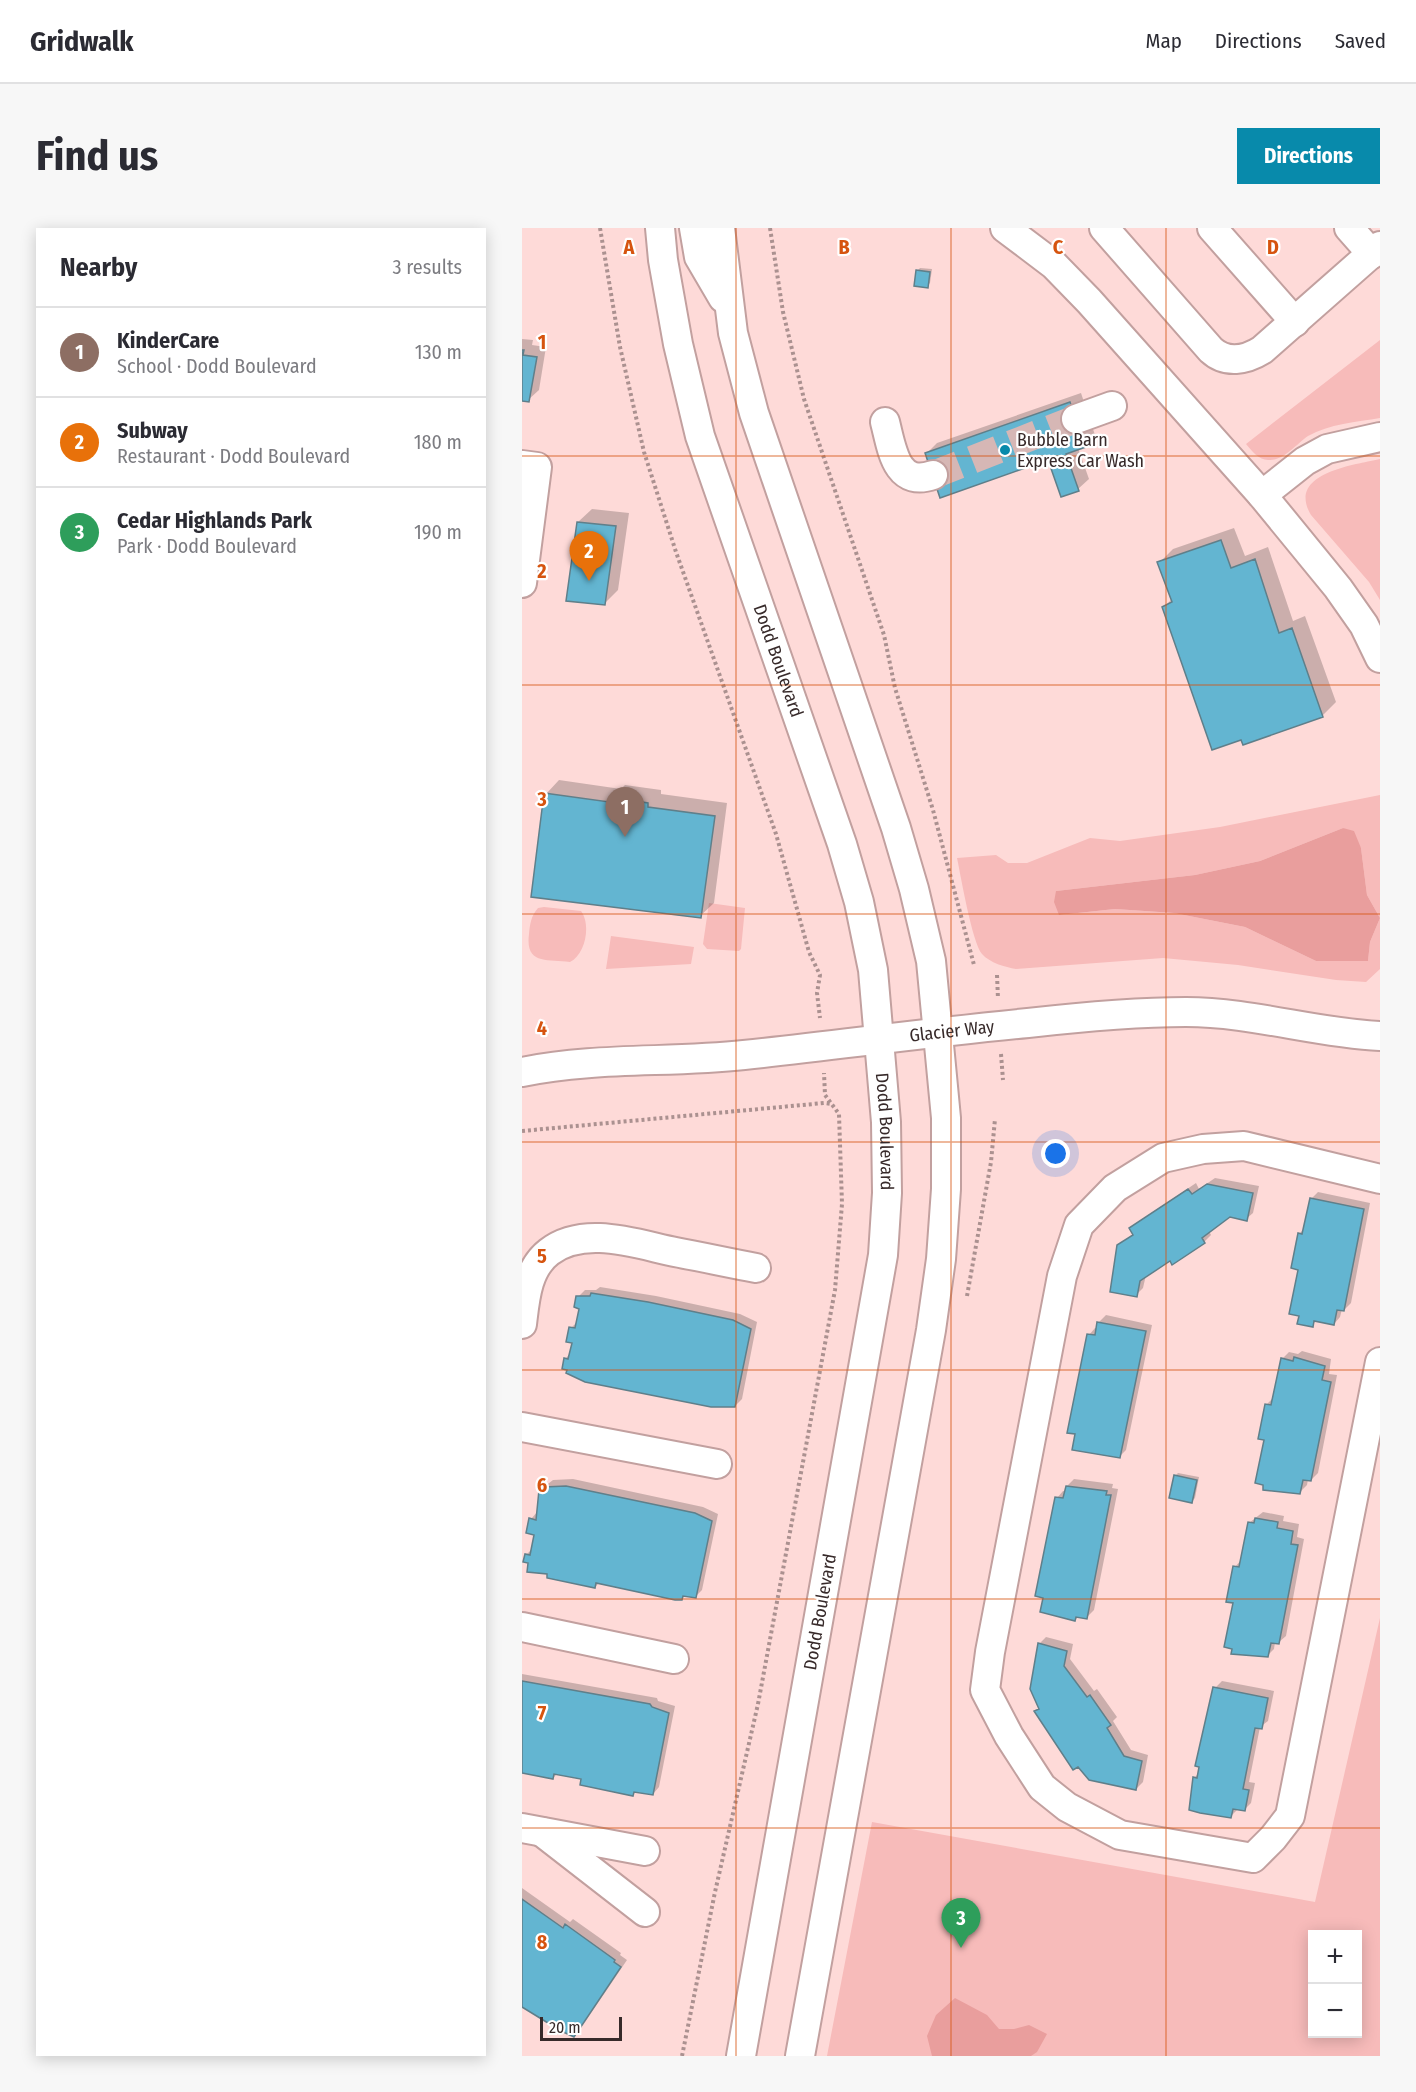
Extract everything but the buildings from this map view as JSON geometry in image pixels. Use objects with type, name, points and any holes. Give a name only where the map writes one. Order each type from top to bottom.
[{"type":"street","name":"Dodd Boulevard","points":[[660,228],[663,260],[678,344],[700,436],[842,844],[859,902],[873,970],[886,1122],[887,1193],[883,1255],[741,2056]]},
{"type":"street","points":[[694,228],[699,257],[730,311]]},
{"type":"street","points":[[720,228],[734,333],[754,413],[908,869],[931,961],[946,1118],[946,1189],[941,1259],[931,1330],[800,2056]]},
{"type":"street","points":[[1007,228],[1054,265],[1089,301],[1262,495],[1338,588],[1364,625],[1380,658]]},
{"type":"street","points":[[1104,228],[1217,355],[1235,360],[1255,355],[1376,250],[1349,228]]},
{"type":"street","points":[[1212,228],[1295,322]]},
{"type":"street","points":[[1076,419],[1112,406]]},
{"type":"street","points":[[885,422],[897,460],[907,475],[921,479],[933,475]]},
{"type":"street","points":[[1262,495],[1305,461],[1327,449],[1380,437]]},
{"type":"street","points":[[522,465],[537,467],[522,583]]},
{"type":"street","name":"Glacier Way","points":[[522,1072],[576,1064],[709,1059],[1127,1013],[1189,1012],[1254,1017],[1360,1035],[1380,1036]]},
{"type":"street","points":[[1380,1179],[1244,1146],[1203,1149],[1163,1158],[1153,1164],[1115,1188],[1079,1225],[1062,1276],[990,1652],[985,1690],[1009,1736],[1042,1787],[1067,1807],[1119,1835],[1253,1858],[1290,1816],[1380,1362]]},
{"type":"street","points":[[522,1324],[526,1293],[537,1265],[548,1252],[564,1244],[587,1239],[612,1239],[756,1268]]},
{"type":"street","points":[[522,1426],[717,1464]]},
{"type":"street","points":[[522,1627],[675,1659]]},
{"type":"street","points":[[532,1830],[645,1851]]},
{"type":"street","points":[[532,1830],[645,1912]]},
{"type":"path","points":[[600,228],[620,346],[644,452],[676,552],[776,834],[809,952],[820,975],[817,993],[824,1047],[825,1095],[839,1114],[842,1204],[835,1290],[758,1704],[715,1892],[682,2056]]},
{"type":"path","points":[[771,228],[783,312],[804,399],[884,635],[896,688],[933,810],[974,965]]},
{"type":"path","points":[[522,1131],[794,1107],[824,1102],[832,1104]]},
{"type":"shaded area","points":[[1380,340],[1380,418],[1343,424],[1316,432],[1285,455],[1274,460],[1256,455],[1246,444]]},
{"type":"shaded area","points":[[1380,459],[1380,600],[1369,582],[1311,515],[1306,501],[1308,489],[1315,480],[1340,468]]},
{"type":"shaded area","points":[[1380,795],[1380,918],[1380,969],[1366,982],[1336,980],[1238,965],[1163,958],[1016,969],[989,960],[978,947],[957,858],[996,855],[1008,863],[1027,863],[1090,838],[1120,841],[1220,827]],"holes":[[[1343,828],[1361,848],[1367,895],[1380,918],[1370,942],[1368,961],[1316,961],[1245,927],[1174,913],[1115,909],[1059,915],[1056,891],[1195,875],[1260,861]]]},
{"type":"shaded area","points":[[1343,828],[1354,831],[1361,848],[1367,895],[1380,918],[1370,942],[1368,961],[1316,961],[1245,927],[1174,913],[1115,909],[1059,915],[1054,902],[1056,891],[1195,875],[1260,861]]},
{"type":"shaded area","points":[[709,903],[745,908],[739,951],[707,949],[703,944]]},
{"type":"shaded area","points":[[538,908],[581,911],[584,917],[586,931],[583,946],[570,962],[546,960],[534,956],[530,951],[531,920]]},
{"type":"shaded area","points":[[611,936],[694,947],[691,964],[606,969]]},
{"type":"shaded area","points":[[1380,1618],[1380,2056],[827,2056],[872,1822],[1315,1902]]},
{"type":"shaded area","points":[[955,1998],[987,2015],[999,2029],[1014,2029],[1029,2025],[1047,2034],[1037,2052],[1031,2056],[932,2056],[927,2036],[936,2015]]},
{"type":"tunnel","points":[[933,475],[1076,419]]},
{"type":"place","name":"Bubble Barn Express Car Wash","points":[[1005,450]]},
{"type":"place","name":"Subway","points":[[589,581]]},
{"type":"place","name":"KinderCare","points":[[625,837]]},
{"type":"place","name":"Cedar Highlands Park","points":[[961,1948]]}]
